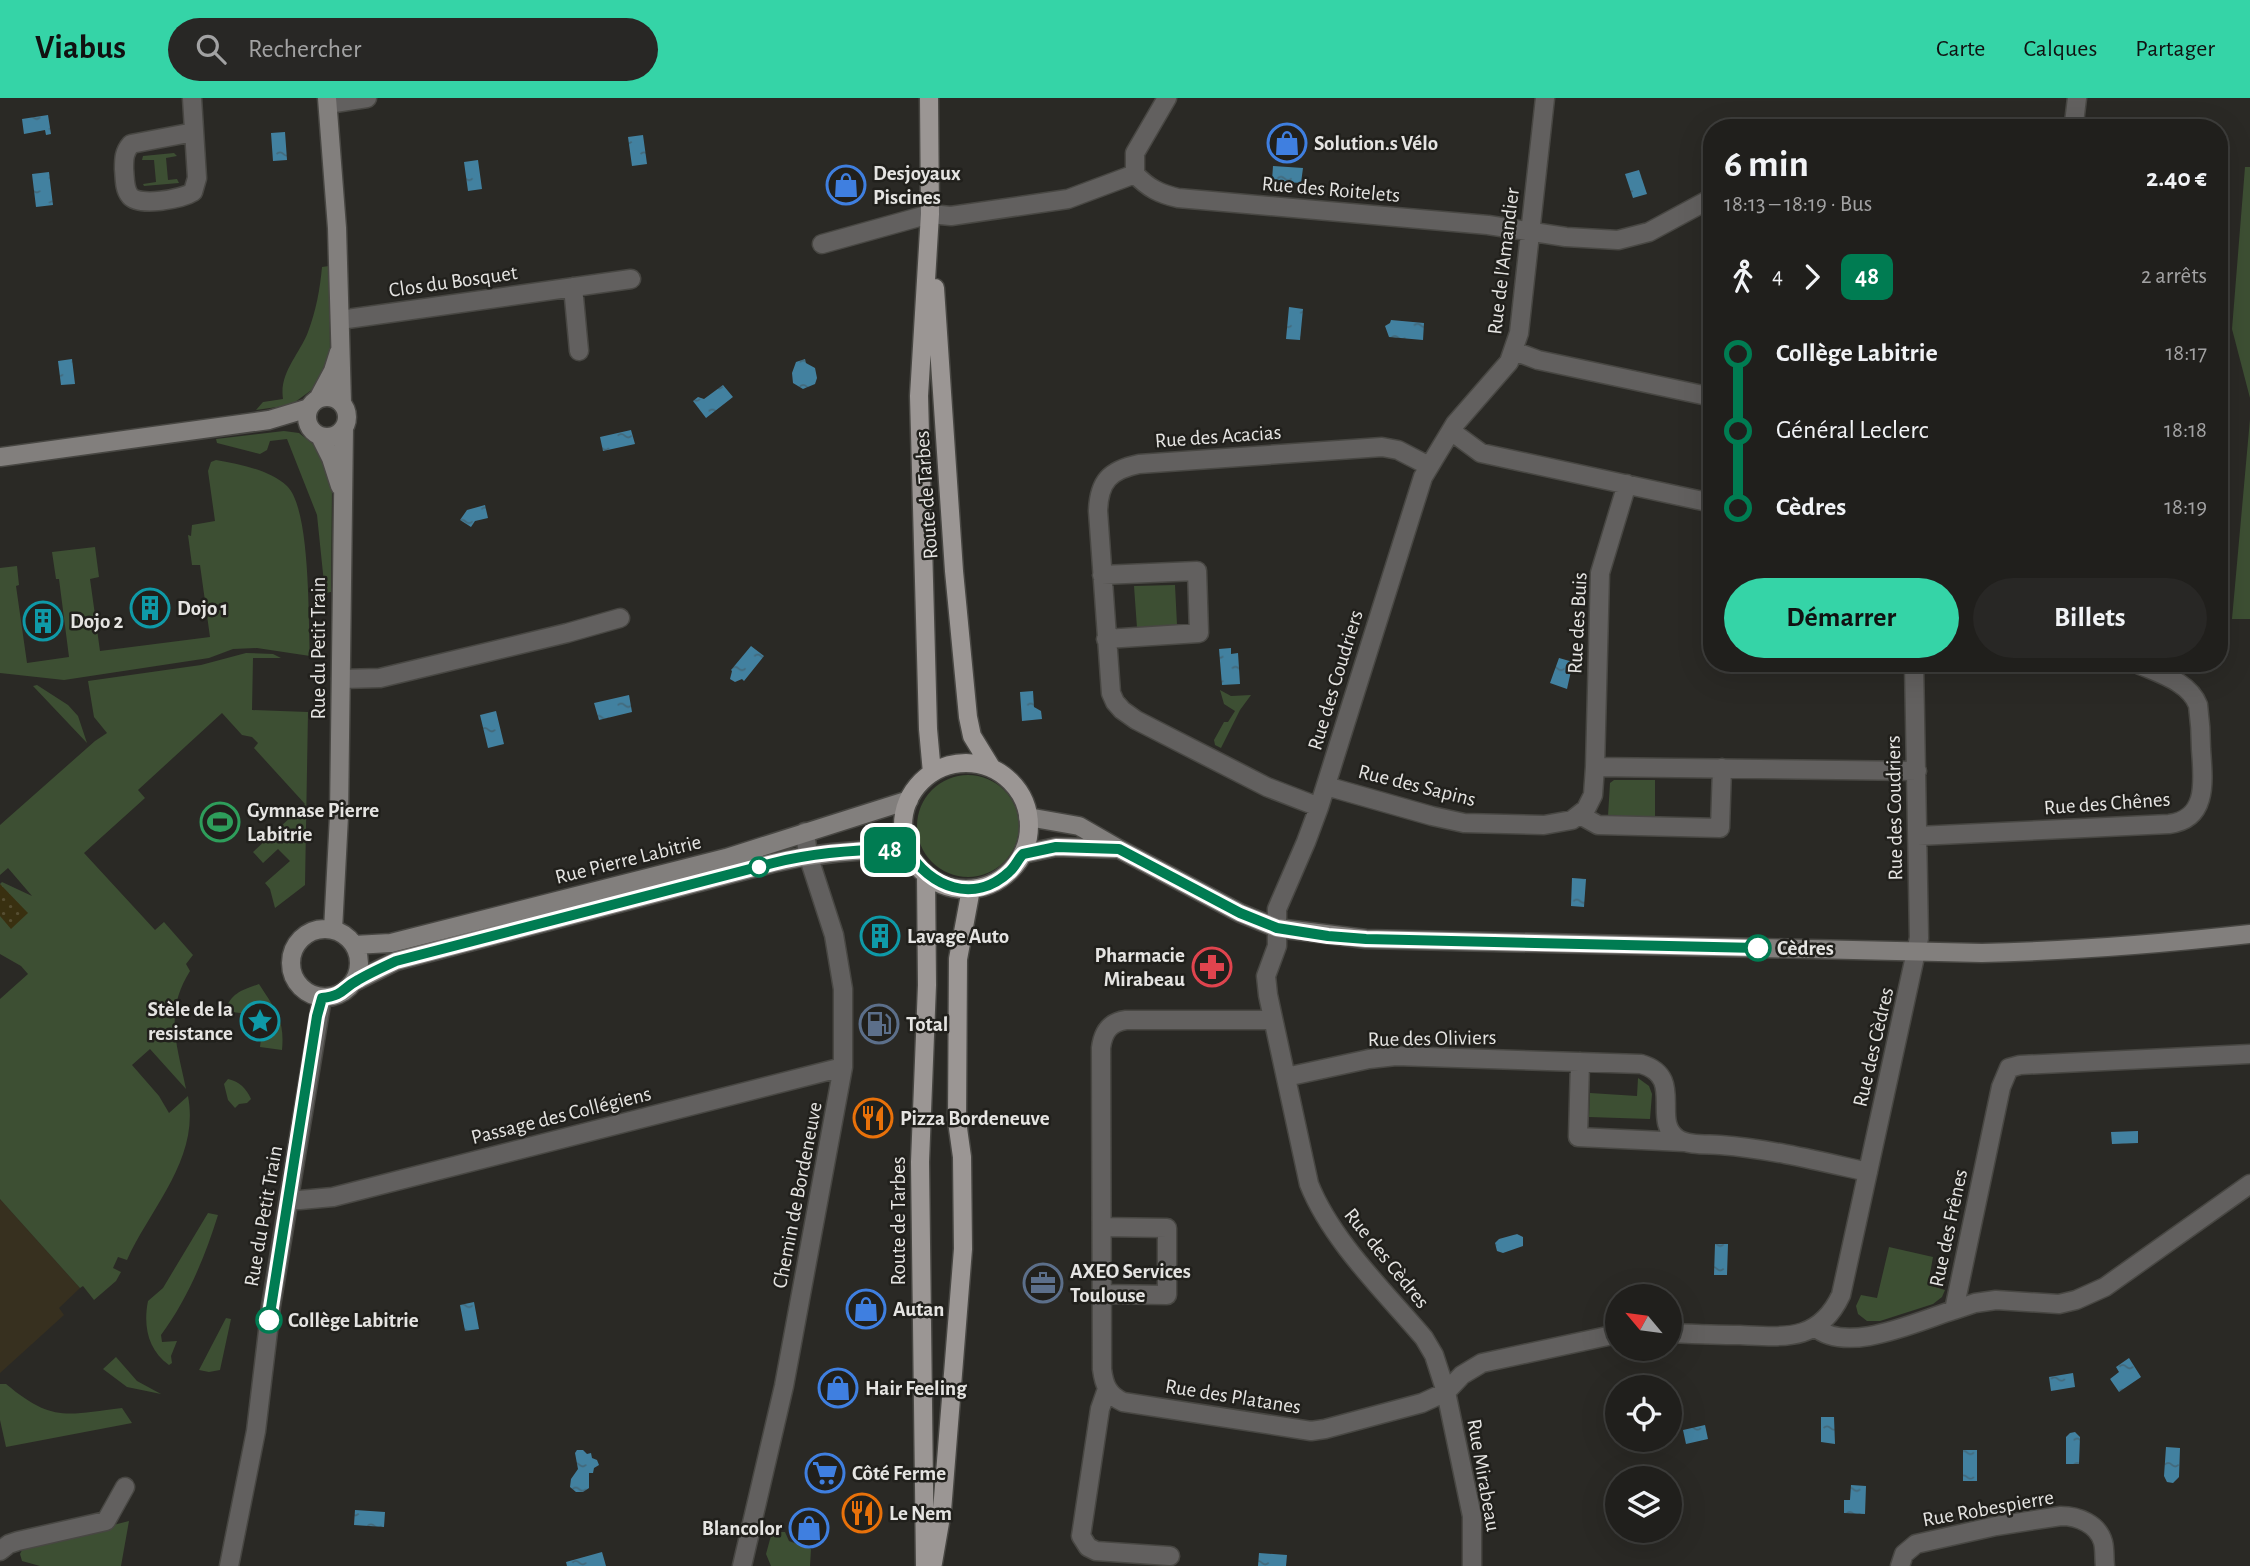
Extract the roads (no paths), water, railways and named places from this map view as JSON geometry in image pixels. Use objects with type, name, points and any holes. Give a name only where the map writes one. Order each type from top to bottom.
[{"type":"main road","name":"Route de Tarbes","points":[[929,98],[930,214],[966,705],[972,736],[990,768],[1009,779],[1022,796],[1028,817]]},
{"type":"main road","name":"Route de Tarbes","points":[[930,214],[919,396],[928,739],[932,773]]},
{"type":"main road","points":[[990,768],[970,763],[950,765],[932,773],[918,785],[909,800],[903,825],[908,850],[915,864],[926,875],[947,886],[971,889],[992,884],[1010,871],[1023,854],[1028,836],[1028,817]]},
{"type":"main road","name":"Route de Tarbes","points":[[925,1566],[920,1162],[927,985],[926,875]]},
{"type":"main road","points":[[932,1566],[942,1511],[962,1249],[962,1157],[957,1122],[958,959],[971,889]]},
{"type":"street","points":[[192,98],[197,178],[193,192],[181,197],[146,202],[130,197],[126,186],[124,153],[131,144],[194,132]]},
{"type":"street","points":[[269,420],[334,436],[344,428],[347,415],[342,404],[337,228],[328,101],[367,98]]},
{"type":"street","points":[[822,244],[930,214],[951,216],[1068,200],[1135,174],[1135,153],[1167,98]]},
{"type":"street","name":"Rue de l'Amandier","points":[[1446,439],[1501,373],[1514,351],[1519,333],[1545,98]]},
{"type":"street","points":[[2074,119],[2077,98]]},
{"type":"street","name":"Rue des Roitelets","points":[[1135,174],[1151,189],[1162,195],[1178,198],[1488,225],[1566,237],[1618,240],[1649,232],[1703,203]]},
{"type":"street","name":"Clos du Bosquet","points":[[340,320],[631,279]]},
{"type":"street","points":[[573,287],[579,351]]},
{"type":"street","points":[[315,432],[307,421],[333,371],[341,346]]},
{"type":"street","points":[[1514,351],[1538,360],[1703,395]]},
{"type":"street","points":[[0,457],[269,420],[331,397],[342,404]]},
{"type":"street","name":"Rue du Petit Train","points":[[333,930],[339,827],[344,428]]},
{"type":"street","name":"Rue du Petit Train","points":[[315,432],[331,458],[342,493]]},
{"type":"street","points":[[1446,439],[1480,453],[1703,501]]},
{"type":"street","name":"Rue des Coudriers","points":[[1277,928],[1277,909],[1319,807],[1423,477],[1446,439]]},
{"type":"street","name":"Rue des Acacias","points":[[1319,807],[1255,781],[1136,720],[1115,702],[1111,693],[1106,639],[1098,499],[1105,483],[1117,470],[1139,464],[1382,447],[1398,450],[1429,466]]},
{"type":"street","name":"Rue des Buis","points":[[1595,767],[1600,573],[1626,484]]},
{"type":"street","points":[[1102,575],[1197,571],[1199,633],[1106,639]]},
{"type":"street","points":[[341,679],[380,678],[620,618]]},
{"type":"street","name":"Rue des Coudriers","points":[[1914,672],[1919,939],[1916,952]]},
{"type":"street","name":"Rue des Chênes","points":[[1918,836],[2169,824],[2188,818],[2199,803],[2204,786],[2198,705],[2184,686],[2155,672]]},
{"type":"street","points":[[1722,768],[1720,828],[1598,825],[1580,815],[1593,795],[1595,767],[1722,768],[1917,771]]},
{"type":"street","name":"Rue des Sapins","points":[[1326,786],[1464,823],[1544,825],[1564,822],[1580,815]]},
{"type":"street","name":"Rue Pierre Labitrie","points":[[355,945],[391,943],[726,858],[909,800]]},
{"type":"street","points":[[1028,817],[1079,826],[1240,913],[1277,928],[1366,939],[1982,953],[2078,950],[2250,934]]},
{"type":"street","name":"Chemin de Bordeneuve","points":[[743,1566],[784,1386],[844,1067],[843,989],[834,935],[823,894],[808,855],[805,832]]},
{"type":"street","points":[[1023,854],[1056,847],[1119,849]]},
{"type":"street","name":"Rue Pierre Labitrie","points":[[354,982],[396,961],[808,855],[908,850]]},
{"type":"street","name":"Rue des Cèdres","points":[[1277,928],[1277,946],[1266,976],[1309,1184],[1318,1207],[1333,1230],[1424,1338],[1434,1355],[1446,1392]]},
{"type":"street","points":[[333,930],[345,935],[355,945],[359,970],[354,982],[345,991],[322,998],[303,990],[292,972],[291,961],[293,949],[300,940],[310,932],[333,930]]},
{"type":"street","name":"Rue des Cèdres","points":[[1815,1327],[1833,1311],[1841,1295],[1916,952]]},
{"type":"street","name":"Rue du Petit Train","points":[[229,1566],[256,1431],[264,1352],[322,998]]},
{"type":"street","points":[[1170,1556],[1096,1551],[1088,1546],[1082,1536],[1100,1409],[1107,1390],[1102,1369],[1103,1037],[1115,1022],[1126,1020],[1273,1020]]},
{"type":"street","name":"Rue des Frênes","points":[[1954,1310],[2001,1087],[2009,1068],[2020,1065],[2250,1054]]},
{"type":"street","name":"Rue des Oliviers","points":[[1286,1077],[1369,1059],[1396,1056],[1641,1064],[1655,1069],[1665,1084],[1667,1121],[1678,1139],[1687,1142]]},
{"type":"street","points":[[1580,1062],[1578,1138],[1687,1142],[1753,1148],[1868,1172]]},
{"type":"street","name":"Passage des Collégiens","points":[[289,1199],[333,1197],[844,1067]]},
{"type":"street","name":"Rue des Frênes","points":[[1954,1310],[1996,1300],[2059,1304],[2090,1294],[2105,1287],[2250,1184]]},
{"type":"street","points":[[1102,1227],[1167,1228],[1167,1295],[1102,1294]]},
{"type":"street","points":[[1682,1333],[1785,1337],[1815,1327],[1831,1337],[1865,1338],[1954,1310]]},
{"type":"street","points":[[1446,1392],[1462,1375],[1482,1363],[1605,1337]]},
{"type":"street","name":"Rue des Platanes","points":[[1107,1390],[1117,1399],[1129,1403],[1311,1431],[1422,1404],[1446,1392]]},
{"type":"street","name":"Rue Mirabeau","points":[[1446,1392],[1472,1516],[1472,1566]]},
{"type":"street","points":[[0,1551],[18,1541],[106,1521],[125,1487]]},
{"type":"street","name":"Rue Robespierre","points":[[1900,1566],[1905,1554],[1916,1544],[1996,1526],[2072,1516],[2083,1520],[2097,1532],[2103,1542],[2105,1566]]},
{"type":"water","points":[[48,115],[51,134],[46,135],[45,130],[24,134],[22,119]]},
{"type":"water","points":[[285,132],[287,160],[273,161],[271,133]]},
{"type":"water","points":[[643,135],[647,164],[632,166],[628,137]]},
{"type":"water","points":[[478,160],[482,189],[468,191],[464,162]]},
{"type":"water","points":[[1273,166],[1303,168],[1301,183],[1272,181]]},
{"type":"water","points":[[1639,170],[1647,194],[1633,198],[1625,174]]},
{"type":"water","points":[[49,172],[53,205],[36,207],[32,174]]},
{"type":"water","points":[[1289,307],[1303,309],[1300,340],[1286,339]]},
{"type":"water","points":[[1391,320],[1424,323],[1423,340],[1389,337],[1385,326]]},
{"type":"water","points":[[72,359],[75,384],[61,385],[58,361]]},
{"type":"water","points":[[805,359],[806,363],[815,368],[817,378],[815,384],[803,389],[793,383],[792,373],[796,362]]},
{"type":"water","points":[[723,385],[733,397],[706,418],[693,401],[698,397],[704,399]]},
{"type":"water","points":[[631,430],[635,444],[603,451],[600,437]]},
{"type":"water","points":[[485,505],[488,518],[475,521],[471,527],[460,520],[467,510]]},
{"type":"water","points":[[751,646],[764,656],[744,681],[742,679],[735,682],[730,679],[731,670]]},
{"type":"water","points":[[1231,648],[1231,654],[1238,653],[1240,684],[1222,685],[1219,649]]},
{"type":"water","points":[[1559,658],[1573,662],[1567,689],[1550,683]]},
{"type":"water","points":[[1033,691],[1034,707],[1041,711],[1042,719],[1022,721],[1020,692]]},
{"type":"water","points":[[629,695],[632,712],[599,720],[594,703]]},
{"type":"water","points":[[496,711],[504,744],[488,748],[480,715]]},
{"type":"water","points":[[1572,878],[1586,879],[1584,907],[1571,906]]},
{"type":"water","points":[[2138,1131],[2138,1143],[2112,1144],[2111,1132]]},
{"type":"water","points":[[1517,1234],[1523,1237],[1523,1246],[1503,1253],[1497,1251],[1495,1243],[1499,1239]]},
{"type":"water","points":[[1715,1244],[1728,1244],[1727,1275],[1714,1275]]},
{"type":"water","points":[[474,1302],[479,1329],[465,1331],[460,1305]]},
{"type":"water","points":[[2129,1358],[2141,1377],[2119,1392],[2110,1379],[2119,1372],[2116,1367]]},
{"type":"water","points":[[2073,1373],[2075,1387],[2051,1391],[2049,1377]]},
{"type":"water","points":[[1821,1417],[1834,1417],[1835,1444],[1821,1442]]},
{"type":"water","points":[[1705,1425],[1708,1439],[1686,1444],[1683,1430]]},
{"type":"water","points":[[2075,1432],[2080,1437],[2079,1464],[2066,1464],[2066,1437]]},
{"type":"water","points":[[2166,1447],[2180,1448],[2179,1477],[2173,1483],[2167,1482],[2164,1476]]},
{"type":"water","points":[[577,1450],[591,1453],[599,1465],[594,1468],[593,1473],[589,1473],[589,1488],[583,1492],[576,1492],[570,1487],[571,1479],[578,1469],[575,1453]]},
{"type":"water","points":[[1963,1450],[1977,1450],[1977,1481],[1963,1481]]},
{"type":"water","points":[[1851,1485],[1866,1486],[1865,1514],[1844,1513],[1844,1500],[1850,1500]]},
{"type":"water","points":[[355,1510],[385,1512],[384,1527],[354,1525]]},
{"type":"water","points":[[602,1552],[606,1566],[567,1566],[566,1562]]},
{"type":"water","points":[[1259,1553],[1287,1555],[1286,1566],[1258,1566]]},
{"type":"place","name":"Solution.s Vélo","points":[[1287,143]]},
{"type":"place","name":"Desjoyaux Piscines","points":[[846,185]]},
{"type":"place","name":"Dojo 1","points":[[150,608]]},
{"type":"place","name":"Dojo 2","points":[[43,621]]},
{"type":"place","name":"Gymnase Pierre Labitrie","points":[[220,822]]},
{"type":"place","name":"Lavage Auto","points":[[880,936]]},
{"type":"place","name":"Cèdres","points":[[1758,948]]},
{"type":"place","name":"Pharmacie Mirabeau","points":[[1212,967]]},
{"type":"place","name":"Stèle de la resistance","points":[[260,1021]]},
{"type":"place","name":"Total","points":[[879,1024]]},
{"type":"place","name":"Pizza Bordeneuve","points":[[873,1118]]},
{"type":"place","name":"AXEO Services Toulouse","points":[[1043,1283]]},
{"type":"place","name":"Autan","points":[[866,1309]]},
{"type":"place","name":"Collège Labitrie","points":[[269,1320]]},
{"type":"place","name":"Hair Feeling","points":[[838,1388]]},
{"type":"place","name":"Côté Ferme","points":[[825,1473]]},
{"type":"place","name":"Le Nem","points":[[862,1513]]},
{"type":"place","name":"Blancolor","points":[[809,1528]]}]
